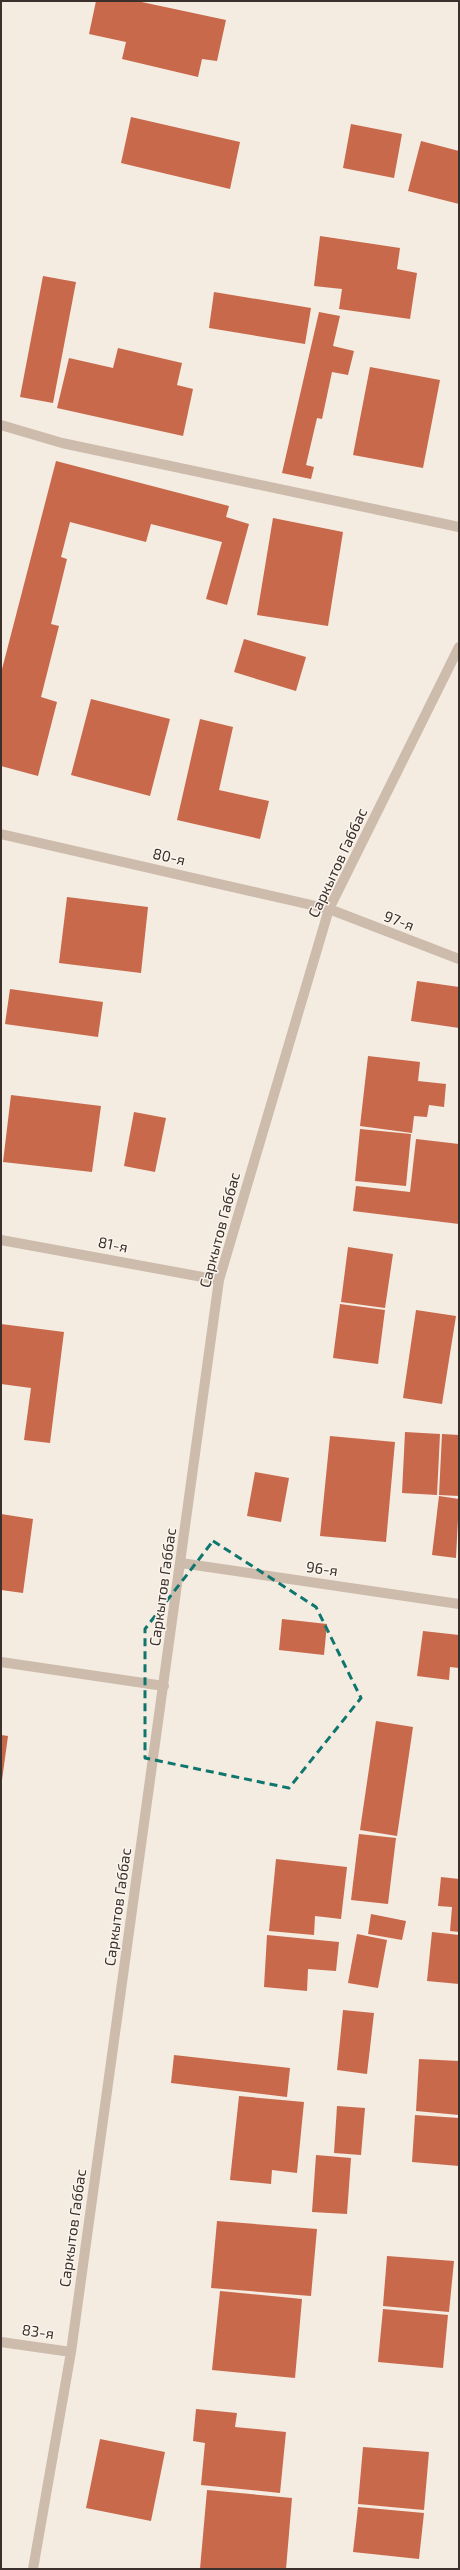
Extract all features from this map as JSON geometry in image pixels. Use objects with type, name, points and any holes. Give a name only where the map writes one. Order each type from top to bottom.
[{"type":"street","points":[[1,425],[62,443],[459,527]]},
{"type":"street","name":"Саркытов Габбас","points":[[33,2569],[71,2352],[219,1280],[330,909],[459,647]]},
{"type":"street","name":"80-я","points":[[1,834],[330,909]]},
{"type":"street","name":"97-я","points":[[330,909],[459,959]]},
{"type":"street","name":"81-я","points":[[1,1240],[219,1280]]},
{"type":"street","name":"96-я","points":[[181,1563],[459,1604]]},
{"type":"street","points":[[1,1662],[164,1686]]},
{"type":"street","name":"83-я","points":[[1,2342],[71,2352]]},
{"type":"highlighted area","points":[[213,1541],[316,1607],[361,1698],[289,1788],[145,1758],[145,1629]]},
{"type":"building","points":[[96,1],[137,1],[226,20],[217,61],[202,59],[198,77],[122,59],[126,42],[89,34]]},
{"type":"building","points":[[131,117],[240,142],[230,189],[121,163]]},
{"type":"building","points":[[351,124],[402,134],[394,178],[343,168]]},
{"type":"building","points":[[421,141],[459,151],[459,204],[408,191]]},
{"type":"building","points":[[320,236],[400,248],[397,269],[417,273],[410,319],[339,309],[342,289],[314,286]]},
{"type":"building","points":[[43,276],[76,282],[53,403],[20,397]]},
{"type":"building","points":[[214,292],[311,308],[305,344],[209,328]]},
{"type":"building","points":[[319,312],[340,316],[333,346],[354,351],[348,375],[332,372],[322,419],[317,418],[306,465],[314,467],[311,479],[282,473]]},
{"type":"building","points":[[118,348],[182,363],[177,385],[193,389],[183,436],[57,408],[69,358],[113,368]]},
{"type":"building","points":[[370,367],[440,380],[423,468],[353,455]]},
{"type":"building","points":[[56,461],[229,506],[226,517],[249,524],[227,605],[206,599],[222,542],[151,524],[146,542],[70,522],[61,557],[67,559],[51,624],[59,626],[41,697],[57,702],[38,776],[1,766],[1,673]]},
{"type":"building","points":[[273,518],[343,532],[328,626],[257,615]]},
{"type":"building","points":[[244,639],[306,657],[296,691],[234,672]]},
{"type":"building","points":[[91,699],[170,719],[150,796],[71,775]]},
{"type":"building","points":[[200,719],[233,727],[219,790],[269,801],[260,839],[177,820]]},
{"type":"building","points":[[67,897],[148,907],[141,973],[59,963]]},
{"type":"building","points":[[417,981],[459,987],[459,1028],[411,1021]]},
{"type":"building","points":[[10,989],[103,1002],[98,1037],[5,1024]]},
{"type":"building","points":[[368,1056],[420,1062],[418,1081],[446,1084],[444,1107],[429,1105],[427,1117],[414,1116],[412,1133],[360,1126]]},
{"type":"building","points":[[11,1095],[101,1106],[92,1172],[3,1162]]},
{"type":"building","points":[[134,1112],[166,1118],[155,1172],[124,1166]]},
{"type":"building","points":[[360,1129],[411,1134],[406,1186],[355,1181]]},
{"type":"building","points":[[416,1139],[459,1144],[459,1224],[353,1211],[356,1186],[410,1192]]},
{"type":"building","points":[[348,1247],[393,1254],[385,1308],[341,1302]]},
{"type":"building","points":[[340,1304],[385,1310],[378,1364],[333,1358]]},
{"type":"building","points":[[416,1310],[456,1316],[442,1404],[403,1398]]},
{"type":"building","points":[[1,1324],[64,1332],[50,1443],[24,1440],[31,1388],[1,1384]]},
{"type":"building","points":[[405,1432],[440,1434],[437,1495],[402,1493]]},
{"type":"building","points":[[442,1434],[459,1435],[459,1496],[439,1495]]},
{"type":"building","points":[[330,1436],[395,1442],[386,1542],[320,1536]]},
{"type":"building","points":[[255,1472],[289,1478],[281,1522],[247,1516]]},
{"type":"building","points":[[439,1496],[459,1499],[456,1558],[432,1555]]},
{"type":"building","points":[[1,1514],[33,1519],[23,1593],[1,1590]]},
{"type":"building","points":[[282,1619],[327,1624],[324,1655],[279,1650]]},
{"type":"building","points":[[423,1631],[459,1635],[459,1668],[450,1667],[449,1680],[417,1676]]},
{"type":"building","points":[[376,1721],[413,1727],[397,1836],[360,1830]]},
{"type":"building","points":[[1,1735],[8,1736],[2,1780],[1,1780]]},
{"type":"building","points":[[359,1834],[396,1838],[388,1904],[351,1900]]},
{"type":"building","points":[[276,1859],[347,1867],[341,1919],[315,1916],[314,1935],[269,1931]]},
{"type":"building","points":[[441,1877],[459,1879],[459,1932],[450,1931],[452,1907],[438,1906]]},
{"type":"building","points":[[371,1914],[406,1921],[402,1940],[368,1934]]},
{"type":"building","points":[[432,1932],[459,1935],[459,1984],[427,1981]]},
{"type":"building","points":[[357,1934],[387,1940],[378,1988],[348,1983]]},
{"type":"building","points":[[267,1935],[339,1942],[336,1971],[308,1969],[307,1991],[264,1987]]},
{"type":"building","points":[[343,2010],[374,2013],[367,2074],[337,2070]]},
{"type":"building","points":[[174,2055],[290,2068],[287,2097],[171,2083]]},
{"type":"building","points":[[419,2059],[459,2061],[459,2115],[416,2111]]},
{"type":"building","points":[[239,2096],[304,2102],[297,2173],[272,2170],[271,2184],[230,2180]]},
{"type":"building","points":[[337,2106],[365,2108],[361,2155],[334,2153]]},
{"type":"building","points":[[415,2115],[459,2118],[459,2166],[412,2162]]},
{"type":"building","points":[[316,2155],[351,2158],[347,2214],[312,2212]]},
{"type":"building","points":[[217,2221],[317,2229],[311,2296],[211,2288]]},
{"type":"building","points":[[387,2256],[454,2261],[449,2312],[383,2306]]},
{"type":"building","points":[[220,2291],[302,2299],[295,2378],[212,2370]]},
{"type":"building","points":[[383,2309],[448,2315],[443,2368],[378,2362]]},
{"type":"building","points":[[196,2409],[237,2413],[235,2427],[286,2432],[280,2493],[201,2485],[205,2443],[193,2441]]},
{"type":"building","points":[[100,2439],[165,2452],[151,2521],[86,2508]]},
{"type":"building","points":[[363,2447],[429,2452],[424,2510],[358,2504]]},
{"type":"building","points":[[207,2490],[292,2498],[286,2569],[200,2569]]},
{"type":"building","points":[[358,2507],[424,2513],[419,2559],[353,2552]]}]
